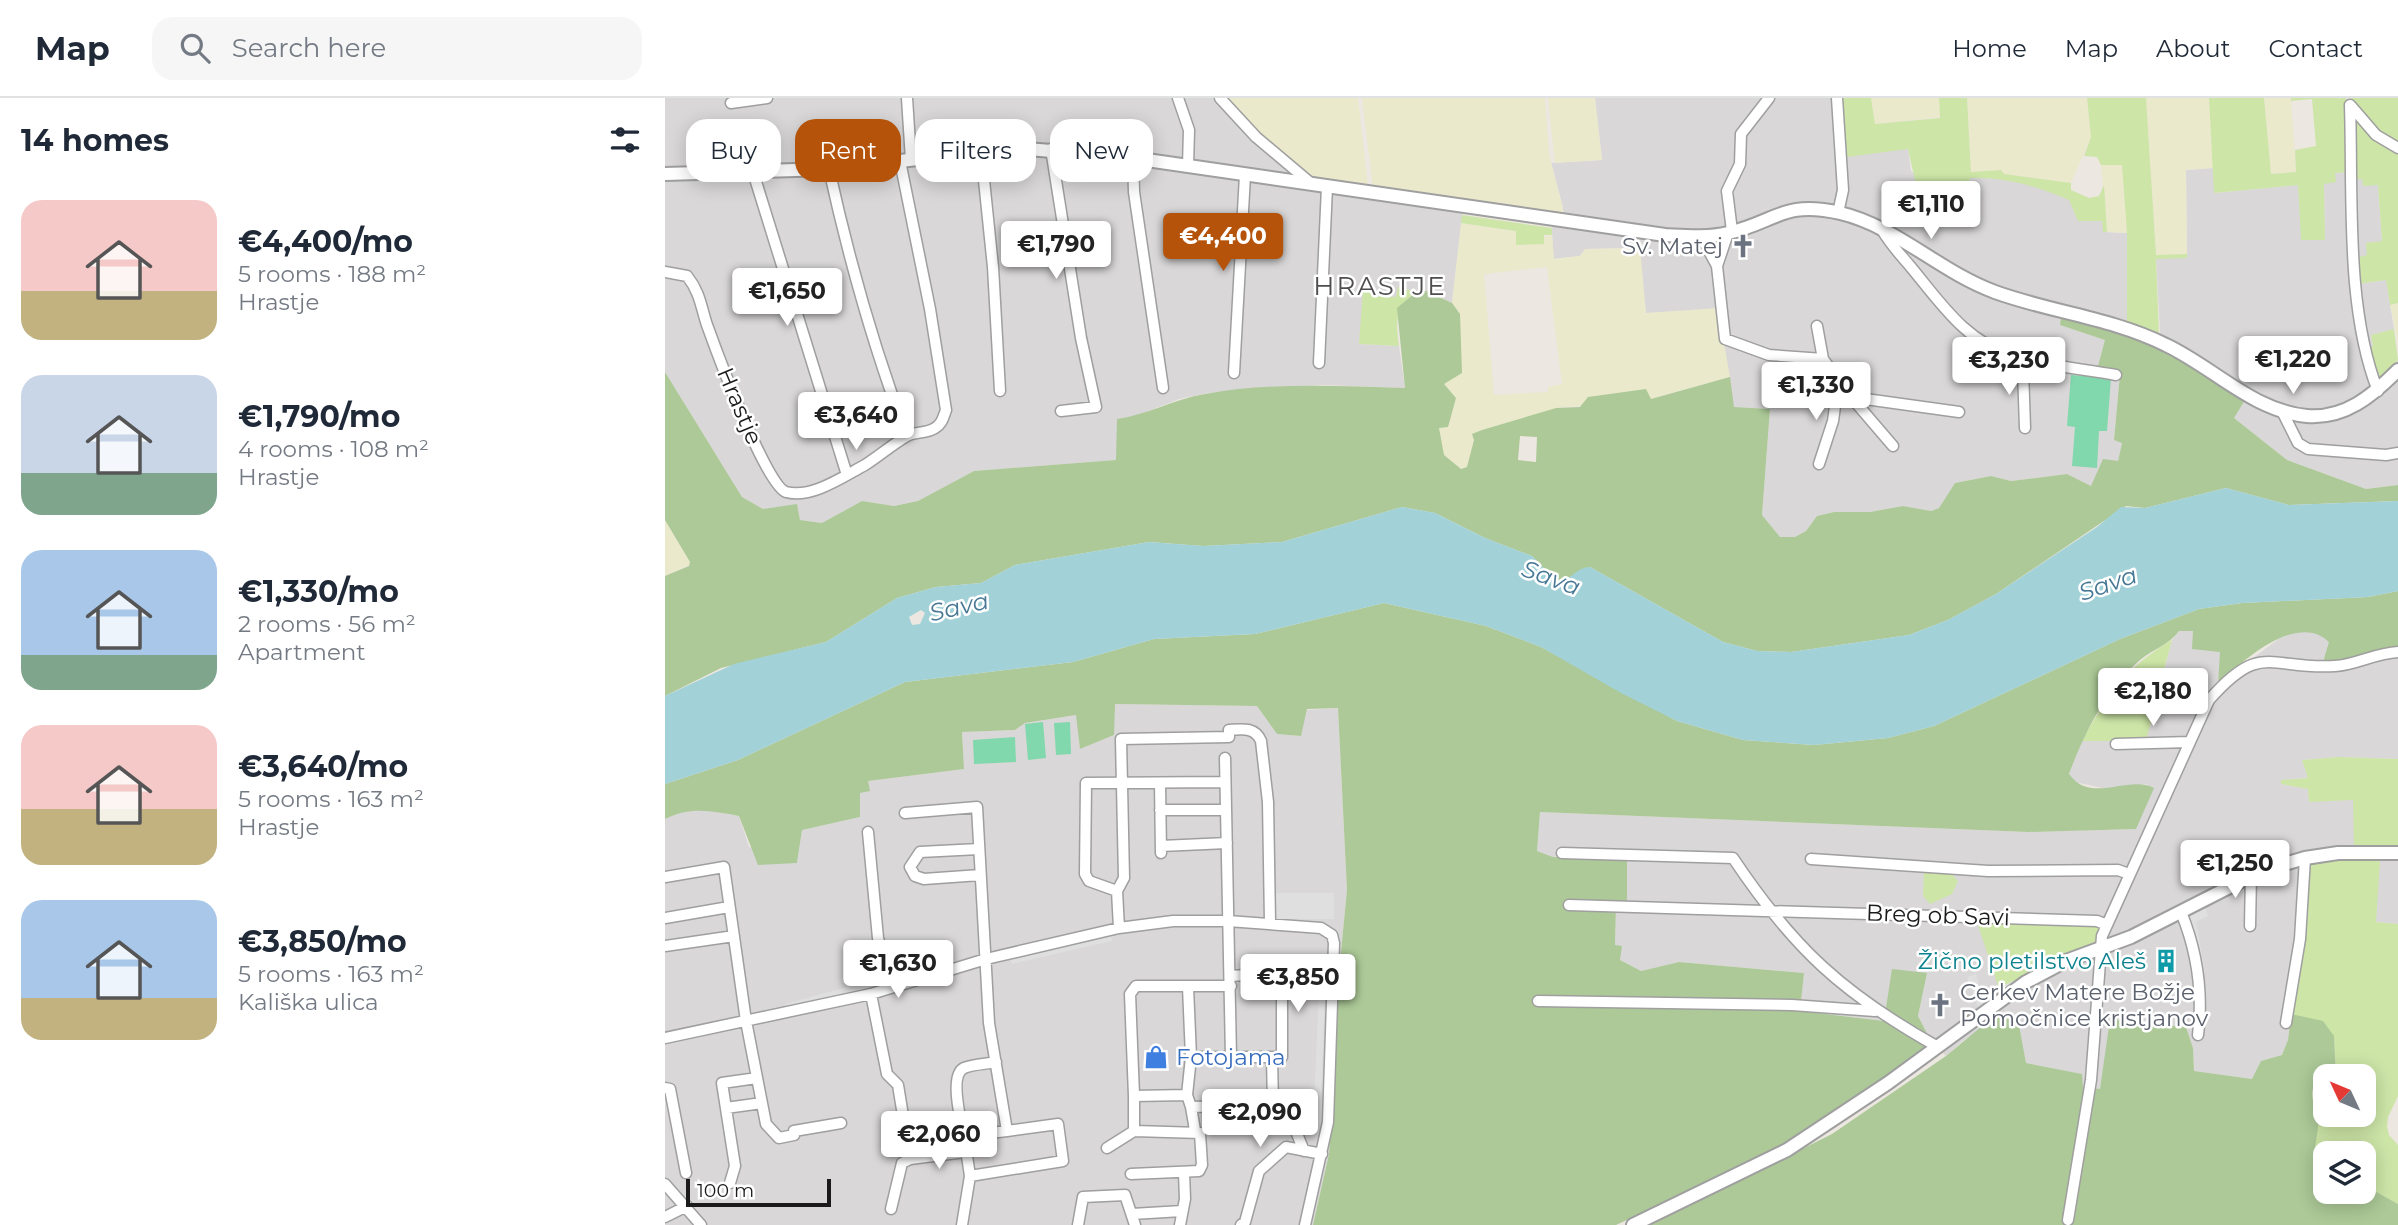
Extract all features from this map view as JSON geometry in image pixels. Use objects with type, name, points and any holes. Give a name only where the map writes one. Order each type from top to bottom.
[{"type":"street","points":[[731,103],[767,98]]},
{"type":"street","name":"Hrastje","points":[[665,272],[687,276],[697,289],[707,323],[745,422],[776,484],[785,492],[808,492],[847,475],[888,452],[907,436],[934,429],[942,421],[946,410],[905,160],[907,98]]},
{"type":"street","points":[[1178,98],[1189,131],[1188,166]]},
{"type":"street","points":[[1220,98],[1256,138],[1321,186]]},
{"type":"street","points":[[1717,266],[1730,232],[1727,191],[1740,164],[1741,134],[1769,98]]},
{"type":"street","points":[[1837,98],[1843,190],[1838,213]]},
{"type":"street","points":[[2378,391],[2361,336],[2355,285],[2350,106],[2376,135],[2398,148]]},
{"type":"street","points":[[901,160],[915,159]]},
{"type":"street","points":[[1153,161],[1568,223],[1701,236],[1730,232],[1785,211],[1809,208],[1838,213],[1880,227],[1953,273],[1996,292],[2105,323],[2167,345],[2255,399],[2282,411],[2326,415],[2358,404],[2378,391],[2398,370]]},
{"type":"street","points":[[665,174],[686,174]]},
{"type":"street","points":[[1234,373],[1245,175]]},
{"type":"street","points":[[756,182],[847,475]]},
{"type":"street","points":[[832,182],[869,326],[907,436]]},
{"type":"street","points":[[984,182],[993,267],[1000,391]]},
{"type":"street","points":[[1056,182],[1081,338],[1096,407],[1061,411]]},
{"type":"street","points":[[1134,182],[1163,388]]},
{"type":"street","points":[[1319,363],[1321,186]]},
{"type":"street","points":[[1880,227],[1891,247],[1959,326],[2015,357],[2116,375]]},
{"type":"street","points":[[1701,236],[1717,266],[1725,339],[1769,355],[1823,359]]},
{"type":"street","points":[[1817,326],[1823,359],[1831,367],[1838,384],[1893,446]]},
{"type":"street","points":[[2015,357],[2023,370],[2025,428]]},
{"type":"street","points":[[1819,464],[1833,421],[1838,384]]},
{"type":"street","points":[[1851,397],[1959,412]]},
{"type":"street","points":[[2282,411],[2298,443],[2308,449],[2386,455],[2398,453]]},
{"type":"street","points":[[2068,1220],[2091,1080],[2101,948],[2107,925],[2209,700],[2229,677],[2246,666],[2270,661],[2338,666],[2365,657],[2398,652]]},
{"type":"street","points":[[1119,928],[1117,891],[1124,878],[1121,739],[1229,737],[1229,730],[1240,729],[1250,729],[1258,734],[1268,802],[1270,922]]},
{"type":"street","points":[[2116,744],[2190,743]]},
{"type":"street","points":[[1225,758],[1231,1057]]},
{"type":"street","points":[[1117,891],[1089,881],[1085,874],[1086,783],[1225,782]]},
{"type":"street","points":[[1160,784],[1161,849],[1227,843]]},
{"type":"street","points":[[905,813],[977,807],[989,1023],[1007,1131]]},
{"type":"street","points":[[1160,810],[1225,810]]},
{"type":"street","points":[[868,832],[878,938],[891,986]]},
{"type":"street","points":[[979,849],[920,852],[910,867],[915,876],[924,880],[980,875]]},
{"type":"street","points":[[1562,853],[1733,858],[1768,910],[1812,958],[1876,1011],[1938,1047]]},
{"type":"street","points":[[1633,1225],[1787,1150],[1888,1083],[2026,982],[2085,952],[2101,948],[2181,912],[2251,875],[2305,858],[2338,853],[2398,853]]},
{"type":"street","points":[[2286,1023],[2300,939],[2305,858]]},
{"type":"street","name":"Breg ob Savi","points":[[1811,859],[1988,870],[2118,870],[2129,874]]},
{"type":"street","points":[[665,877],[724,867],[746,1021],[766,1124],[779,1138],[794,1135],[794,1131],[841,1123]]},
{"type":"street","points":[[2250,926],[2251,875]]},
{"type":"street","name":"Breg ob Savi","points":[[1569,905],[2097,921],[2107,925]]},
{"type":"street","points":[[665,918],[729,907]]},
{"type":"street","points":[[2181,912],[2198,972],[2201,1016],[2198,1035]]},
{"type":"street","points":[[665,1038],[871,994],[986,959],[1119,928],[1174,921],[1229,921],[1270,922],[1321,928],[1332,935],[1334,943],[1328,1122],[1305,1225]]},
{"type":"street","points":[[665,946],[734,936]]},
{"type":"street","points":[[1134,1131],[1130,994],[1136,986],[1188,987],[1282,973],[1282,1058],[1191,1057]]},
{"type":"street","points":[[1188,987],[1191,1057],[1187,1095],[1195,1130]]},
{"type":"street","points":[[871,994],[887,1074],[898,1086],[910,1158]]},
{"type":"street","points":[[1538,1000],[1792,1005],[1876,1011]]},
{"type":"street","points":[[1272,1058],[1273,1105]]},
{"type":"street","points":[[962,1225],[970,1176],[955,1085],[958,1073],[963,1068],[996,1062]]},
{"type":"street","points":[[730,1183],[735,1166],[722,1083],[757,1078]]},
{"type":"street","points":[[665,1088],[670,1089],[686,1173]]},
{"type":"street","points":[[1134,1096],[1187,1095]]},
{"type":"street","points":[[726,1108],[762,1103]]},
{"type":"street","points":[[1191,1107],[1273,1105],[1291,1119],[1304,1151]]},
{"type":"street","points":[[964,1136],[1058,1124],[1063,1161],[970,1176]]},
{"type":"street","points":[[1107,1148],[1134,1131],[1195,1130],[1202,1135],[1202,1165],[1199,1171],[1131,1174]]},
{"type":"street","points":[[1241,1225],[1245,1222],[1259,1171],[1286,1147],[1322,1154]]},
{"type":"street","points":[[891,1209],[902,1163],[910,1158],[965,1152]]},
{"type":"street","points":[[1180,1225],[1185,1199],[1184,1173]]},
{"type":"street","points":[[665,1184],[701,1225]]},
{"type":"street","points":[[1078,1225],[1083,1197],[1125,1195],[1135,1225]]},
{"type":"street","points":[[665,1217],[687,1206]]},
{"type":"street","points":[[1132,1214],[1182,1211]]},
{"type":"shaded area","points":[[665,98],[1224,98],[1310,178],[1464,202],[1452,303],[1426,291],[1416,292],[1398,287],[1397,297],[1375,296],[1359,344],[1399,346],[1405,388],[1321,385],[1208,393],[1179,399],[1136,416],[1117,419],[1117,460],[974,471],[918,501],[894,506],[862,501],[822,523],[800,520],[797,505],[763,509],[742,497],[665,372]]},
{"type":"shaded area","points":[[1595,98],[1841,98],[1908,148],[1911,171],[1947,199],[1946,186],[1969,184],[1970,178],[2002,177],[2042,188],[2070,200],[2103,221],[2104,232],[2127,233],[2127,336],[2062,318],[2060,325],[2106,340],[2120,373],[2114,440],[2122,442],[2118,461],[2091,486],[2067,474],[2011,481],[1991,476],[1955,483],[1939,508],[1930,511],[1903,506],[1870,512],[1834,512],[1817,516],[1806,531],[1795,537],[1780,537],[1762,515],[1770,409],[1734,407],[1675,312],[1646,313],[1639,248],[1586,249],[1580,256],[1553,259],[1552,228],[1563,207],[1551,163],[1602,160]]},
{"type":"shaded area","points":[[2213,168],[2215,193],[2298,185],[2302,240],[2325,240],[2324,183],[2335,173],[2350,172],[2378,185],[2382,242],[2367,255],[2359,284],[2386,280],[2394,329],[2371,335],[2379,379],[2398,360],[2398,485],[2366,489],[2287,460],[2234,418],[2245,400],[2161,348],[2156,258],[2187,258],[2186,170]]},
{"type":"shaded area","points":[[2304,630],[2320,633],[2330,642],[2323,661],[2398,650],[2398,769],[2397,759],[2338,757],[2302,760],[2308,778],[2281,780],[2281,784],[2308,789],[2309,801],[2353,800],[2398,850],[2398,924],[2376,922],[2291,1014],[2288,1040],[2282,1055],[2261,1061],[2253,1079],[2194,1071],[2193,1048],[2186,1027],[2117,1020],[2109,1026],[2101,1090],[2083,1087],[2081,1074],[2026,1063],[2017,1020],[2001,1017],[1963,1041],[1946,1056],[1932,1043],[1918,1016],[1927,973],[1885,1021],[1800,1011],[1804,973],[1679,962],[1641,971],[1620,960],[1621,946],[1615,946],[1616,905],[1627,860],[1553,857],[1537,851],[1540,812],[2028,832],[2135,829],[2147,784],[2107,789],[2075,782],[2069,774],[2082,741],[2146,740],[2172,640],[2179,631],[2194,631],[2221,651],[2218,684],[2280,638]]},
{"type":"shaded area","points":[[1114,704],[1257,706],[1277,734],[1300,736],[1307,710],[1338,708],[1347,890],[1337,993],[1329,1154],[1313,1225],[665,1225],[665,819],[676,813],[705,809],[739,816],[749,847],[797,863],[802,830],[860,817],[860,793],[868,781],[964,769],[962,732],[1015,730],[1025,723],[1077,715],[1080,749],[1114,735]]},
{"type":"shaded area","points":[[1275,893],[1334,893],[1334,919],[1275,919]]},
{"type":"shaded area","points":[[2205,906],[2208,916],[2196,922],[2205,971],[2200,972],[2187,915]]},
{"type":"shaded area","points":[[1111,935],[1112,941],[1012,964],[1010,958]]},
{"type":"shaded area","points":[[953,958],[955,964],[786,1010],[785,1004]]},
{"type":"shaded area","points":[[1320,964],[1326,964],[1320,1125],[1313,1124]]},
{"type":"shaded area","points":[[1976,974],[1982,996],[2013,981],[2020,981],[1979,1011],[1967,977]]},
{"type":"green space","points":[[1224,98],[1358,98],[1368,187],[1310,178],[1258,135]]},
{"type":"green space","points":[[1362,98],[1545,98],[1549,154],[1564,213],[1562,216],[1373,188]]},
{"type":"green space","points":[[1548,98],[1595,98],[1602,160],[1555,163]]},
{"type":"green space","points":[[1841,98],[1871,98],[1875,124],[1940,118],[1939,98],[1967,98],[1971,172],[2001,170],[2004,174],[2071,183],[2071,190],[2089,198],[2099,196],[2104,185],[2107,232],[2103,232],[2102,221],[2078,221],[2069,200],[2009,181],[1970,178],[1969,184],[1946,186],[1947,199],[1919,198],[1908,149],[1847,157]]},
{"type":"green space","points":[[1871,98],[1939,98],[1940,117],[1875,124]]},
{"type":"green space","points":[[1967,98],[2087,98],[2091,137],[2071,183],[2004,174],[2001,170],[1971,172]]},
{"type":"green space","points":[[2087,98],[2146,98],[2156,255],[2187,254],[2187,258],[2156,259],[2159,333],[2127,321],[2127,233],[2122,165],[2101,165],[2097,157],[2084,156],[2091,137]]},
{"type":"green space","points":[[2146,98],[2209,98],[2213,168],[2186,170],[2187,254],[2156,256]]},
{"type":"green space","points":[[2209,98],[2264,98],[2271,174],[2296,172],[2295,150],[2316,146],[2312,99],[2291,101],[2291,98],[2346,98],[2350,172],[2335,173],[2336,182],[2324,184],[2325,240],[2301,240],[2298,185],[2214,193]]},
{"type":"green space","points":[[2264,98],[2291,98],[2296,172],[2271,174]]},
{"type":"green space","points":[[2351,98],[2398,98],[2398,146],[2370,126]]},
{"type":"green space","points":[[2354,114],[2398,152],[2398,303],[2390,305],[2386,280],[2358,284],[2359,257],[2367,255],[2366,243],[2382,241],[2378,185],[2363,186],[2362,179],[2356,179]]},
{"type":"green space","points":[[2101,165],[2122,165],[2127,233],[2107,232]]},
{"type":"green space","points":[[1462,215],[1552,228],[1552,235],[1544,235],[1544,244],[1516,245],[1516,231],[1461,223]]},
{"type":"green space","points":[[1461,223],[1517,231],[1517,245],[1552,235],[1554,259],[1580,256],[1585,249],[1640,248],[1646,313],[1718,308],[1730,377],[1650,399],[1556,408],[1474,440],[1467,468],[1462,469],[1443,455],[1439,428],[1448,427],[1456,398],[1444,384],[1459,372],[1460,314],[1452,303]],"holes":[[[1547,267],[1562,384],[1548,387],[1548,392],[1494,395],[1484,274]]]},
{"type":"green space","points":[[1398,287],[1416,292],[1400,309],[1397,330],[1399,346],[1359,344],[1363,289],[1373,290],[1375,296],[1396,297]]},
{"type":"green space","points":[[1426,291],[1452,303],[1460,314],[1462,373],[1444,384],[1456,398],[1448,427],[1439,428],[1444,455],[1461,469],[1467,467],[1474,440],[1472,434],[1482,430],[1556,408],[1580,407],[1588,397],[1646,389],[1651,399],[1730,377],[1734,407],[1770,409],[1762,515],[1780,537],[1795,537],[1806,531],[1817,516],[1834,512],[1870,512],[1903,506],[1931,511],[1939,508],[1955,483],[1991,476],[2011,481],[2067,474],[2091,486],[2103,459],[2118,461],[2122,443],[2114,440],[2120,374],[2097,370],[2105,340],[2060,325],[2061,318],[2144,340],[2186,362],[2245,400],[2234,418],[2287,460],[2366,489],[2398,485],[2398,501],[2289,505],[2226,488],[2145,508],[2126,506],[1996,594],[1948,620],[1909,635],[1791,652],[1757,651],[1723,642],[1590,567],[1558,583],[1532,556],[1485,538],[1435,513],[1402,507],[1282,542],[1203,546],[1149,542],[1015,565],[981,583],[936,587],[897,598],[826,642],[721,668],[665,696],[665,576],[689,566],[690,562],[665,520],[665,372],[742,497],[763,509],[797,504],[800,520],[822,523],[862,501],[894,506],[918,501],[974,471],[1116,460],[1117,419],[1194,396],[1279,386],[1405,388],[1397,308],[1416,292]],"holes":[[[1520,436],[1537,437],[1536,462],[1518,460]]]},
{"type":"green space","points":[[2398,303],[2398,343],[2390,305]]},
{"type":"green space","points":[[2394,329],[2398,360],[2379,379],[2375,378],[2367,349],[2373,346],[2371,335]]},
{"type":"green space","points":[[2071,375],[2111,378],[2107,431],[2099,431],[2097,468],[2072,466],[2075,427],[2067,426]]},
{"type":"green space","points":[[665,520],[690,562],[689,565],[665,576]]},
{"type":"green space","points":[[2398,591],[2398,650],[2344,662],[2323,662],[2329,642],[2316,634],[2302,632],[2286,636],[2255,653],[2218,685],[2220,652],[2192,649],[2193,631],[2179,631],[2171,640],[2140,660],[2117,684],[2098,712],[2069,774],[2078,783],[2088,787],[2133,784],[2154,788],[2136,829],[2028,832],[1540,812],[1537,851],[1553,857],[1627,860],[1627,905],[1616,905],[1615,945],[1622,946],[1620,960],[1641,971],[1679,962],[1804,973],[1800,1011],[1884,1021],[1892,969],[1927,973],[1918,1016],[1932,1043],[1823,1120],[1756,1160],[1616,1225],[1313,1225],[1329,1154],[1337,993],[1347,890],[1338,708],[1307,709],[1301,736],[1277,734],[1257,706],[1115,704],[1114,735],[1080,749],[1076,715],[1025,723],[1015,730],[962,732],[964,769],[868,781],[870,791],[860,793],[860,817],[802,830],[797,863],[758,865],[739,816],[693,811],[665,819],[665,784],[738,760],[905,682],[1073,662],[1154,639],[1255,634],[1384,603],[1486,626],[1541,647],[1677,721],[1743,740],[1814,745],[1888,738],[1934,726],[2120,639],[2199,609],[2242,603],[2368,597]]},
{"type":"green space","points":[[2172,640],[2161,681],[2153,681],[2146,705],[2155,707],[2146,741],[2082,741],[2119,683],[2142,661]]},
{"type":"green space","points":[[2153,680],[2161,681],[2155,707],[2146,705]]},
{"type":"green space","points":[[1043,722],[1046,758],[1028,760],[1025,724]]},
{"type":"green space","points":[[1070,722],[1071,754],[1056,755],[1054,723]]},
{"type":"green space","points":[[1015,737],[1016,762],[974,764],[973,740]]},
{"type":"green space","points":[[2338,757],[2398,759],[2398,850],[2354,847],[2353,800],[2309,802],[2308,789],[2281,784],[2281,780],[2308,778],[2302,760]]},
{"type":"green space","points":[[2371,856],[2380,860],[2376,922],[2398,924],[2398,1096],[2388,1117],[2387,1126],[2389,1135],[2398,1145],[2398,1204],[2376,1192],[2376,1141],[2316,1141],[2318,1127],[2377,1127],[2377,1064],[2335,1064],[2334,1036],[2291,1014],[2311,864]]},
{"type":"green space","points":[[1924,869],[1948,870],[1958,881],[1952,894],[1930,904],[1923,896]]},
{"type":"green space","points":[[1976,919],[2092,923],[2100,928],[2100,937],[2092,946],[1999,989]]},
{"type":"green space","points":[[2291,1014],[2323,1021],[2334,1036],[2335,1064],[2313,1064],[2313,1127],[2318,1127],[2316,1141],[2313,1141],[2313,1204],[2376,1204],[2376,1192],[2398,1204],[2398,1225],[1650,1225],[1832,1134],[1946,1056],[1993,1017],[2018,1020],[2026,1063],[2082,1074],[2083,1087],[2100,1089],[2109,1026],[2117,1020],[2186,1027],[2193,1048],[2194,1071],[2252,1079],[2261,1061],[2282,1055],[2288,1040]]},
{"type":"water","name":"Sava","points":[[2226,488],[2289,505],[2398,501],[2398,591],[2368,597],[2242,603],[2199,609],[2120,639],[1934,726],[1888,738],[1814,745],[1743,740],[1677,721],[1621,693],[1541,647],[1486,626],[1384,603],[1255,634],[1154,639],[1073,662],[905,682],[738,760],[665,784],[665,696],[734,664],[826,642],[897,598],[936,587],[981,583],[1015,565],[1149,542],[1203,546],[1282,542],[1402,507],[1435,513],[1485,538],[1532,556],[1558,583],[1581,569],[1590,567],[1723,642],[1757,651],[1791,652],[1909,635],[1948,620],[1996,594],[2097,527],[2121,507],[2145,508]],"holes":[[[921,610],[925,613],[920,624],[912,625],[909,617]]]},
{"type":"place","name":"Sv. Matej","points":[[1743,246]]},
{"type":"place","name":"Žično pletilstvo Aleš","points":[[2166,961]]},
{"type":"place","name":"Cerkev Matere Božje Pomočnice kristjanov","points":[[1940,1005]]},
{"type":"place","name":"Fotojama","points":[[1156,1057]]},
{"type":"district","name":"HRASTJE","points":[[1380,286]]}]
